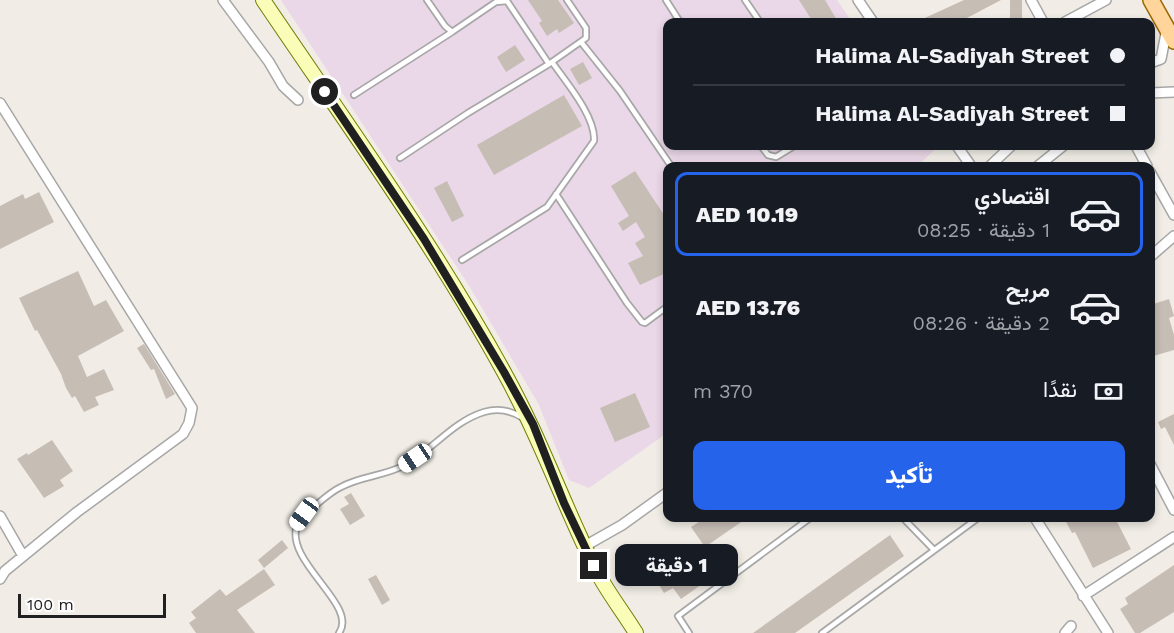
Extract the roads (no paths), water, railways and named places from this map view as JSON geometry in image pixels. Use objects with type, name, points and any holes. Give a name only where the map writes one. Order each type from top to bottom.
[{"type":"main road","points":[[1151,0],[1170,35]]},
{"type":"street","points":[[223,0],[270,62],[283,86],[298,100]]},
{"type":"street","points":[[263,0],[424,239],[486,339],[533,424],[594,566],[636,633]]},
{"type":"street","points":[[858,0],[870,18]]},
{"type":"street","points":[[1031,0],[1041,18]]},
{"type":"street","points":[[1073,18],[1107,0]]},
{"type":"street","points":[[1155,61],[1161,59],[1170,35]]},
{"type":"street","points":[[1155,93],[1174,92]]},
{"type":"street","points":[[0,103],[192,408],[189,423],[183,434],[77,512],[5,571],[0,579]]},
{"type":"street","points":[[994,162],[1007,150]]},
{"type":"street","points":[[1043,162],[1058,150]]},
{"type":"street","points":[[1155,181],[1174,215]]},
{"type":"street","points":[[1155,253],[1174,237]]},
{"type":"street","points":[[1155,474],[1174,510]]},
{"type":"street","points":[[585,546],[622,525],[663,496]]},
{"type":"street","points":[[0,516],[24,556]]},
{"type":"street","points":[[1037,522],[1108,633]]},
{"type":"street","points":[[1083,596],[1174,537]]},
{"type":"lane","points":[[427,0],[445,26],[452,32]]},
{"type":"lane","points":[[400,158],[586,38],[586,28],[567,0]]},
{"type":"lane","points":[[666,0],[677,18]]},
{"type":"lane","points":[[746,0],[757,18]]},
{"type":"lane","points":[[354,95],[496,2],[507,1],[550,63],[575,94],[594,134],[594,141],[584,158],[576,165],[547,207],[462,260]]},
{"type":"lane","points":[[581,42],[620,91],[668,162]]},
{"type":"lane","points":[[764,150],[768,155],[776,157],[787,150]]},
{"type":"lane","points":[[556,194],[627,303],[642,321],[645,322],[663,309]]},
{"type":"lane","points":[[339,633],[342,628],[341,614],[297,549],[297,524],[304,514],[340,487],[405,465],[466,419],[486,411],[500,410],[514,413],[533,424]]},
{"type":"lane","points":[[689,633],[678,616],[805,522]]},
{"type":"lane","points":[[907,522],[934,550]]},
{"type":"lane","points":[[822,633],[972,522]]}]
